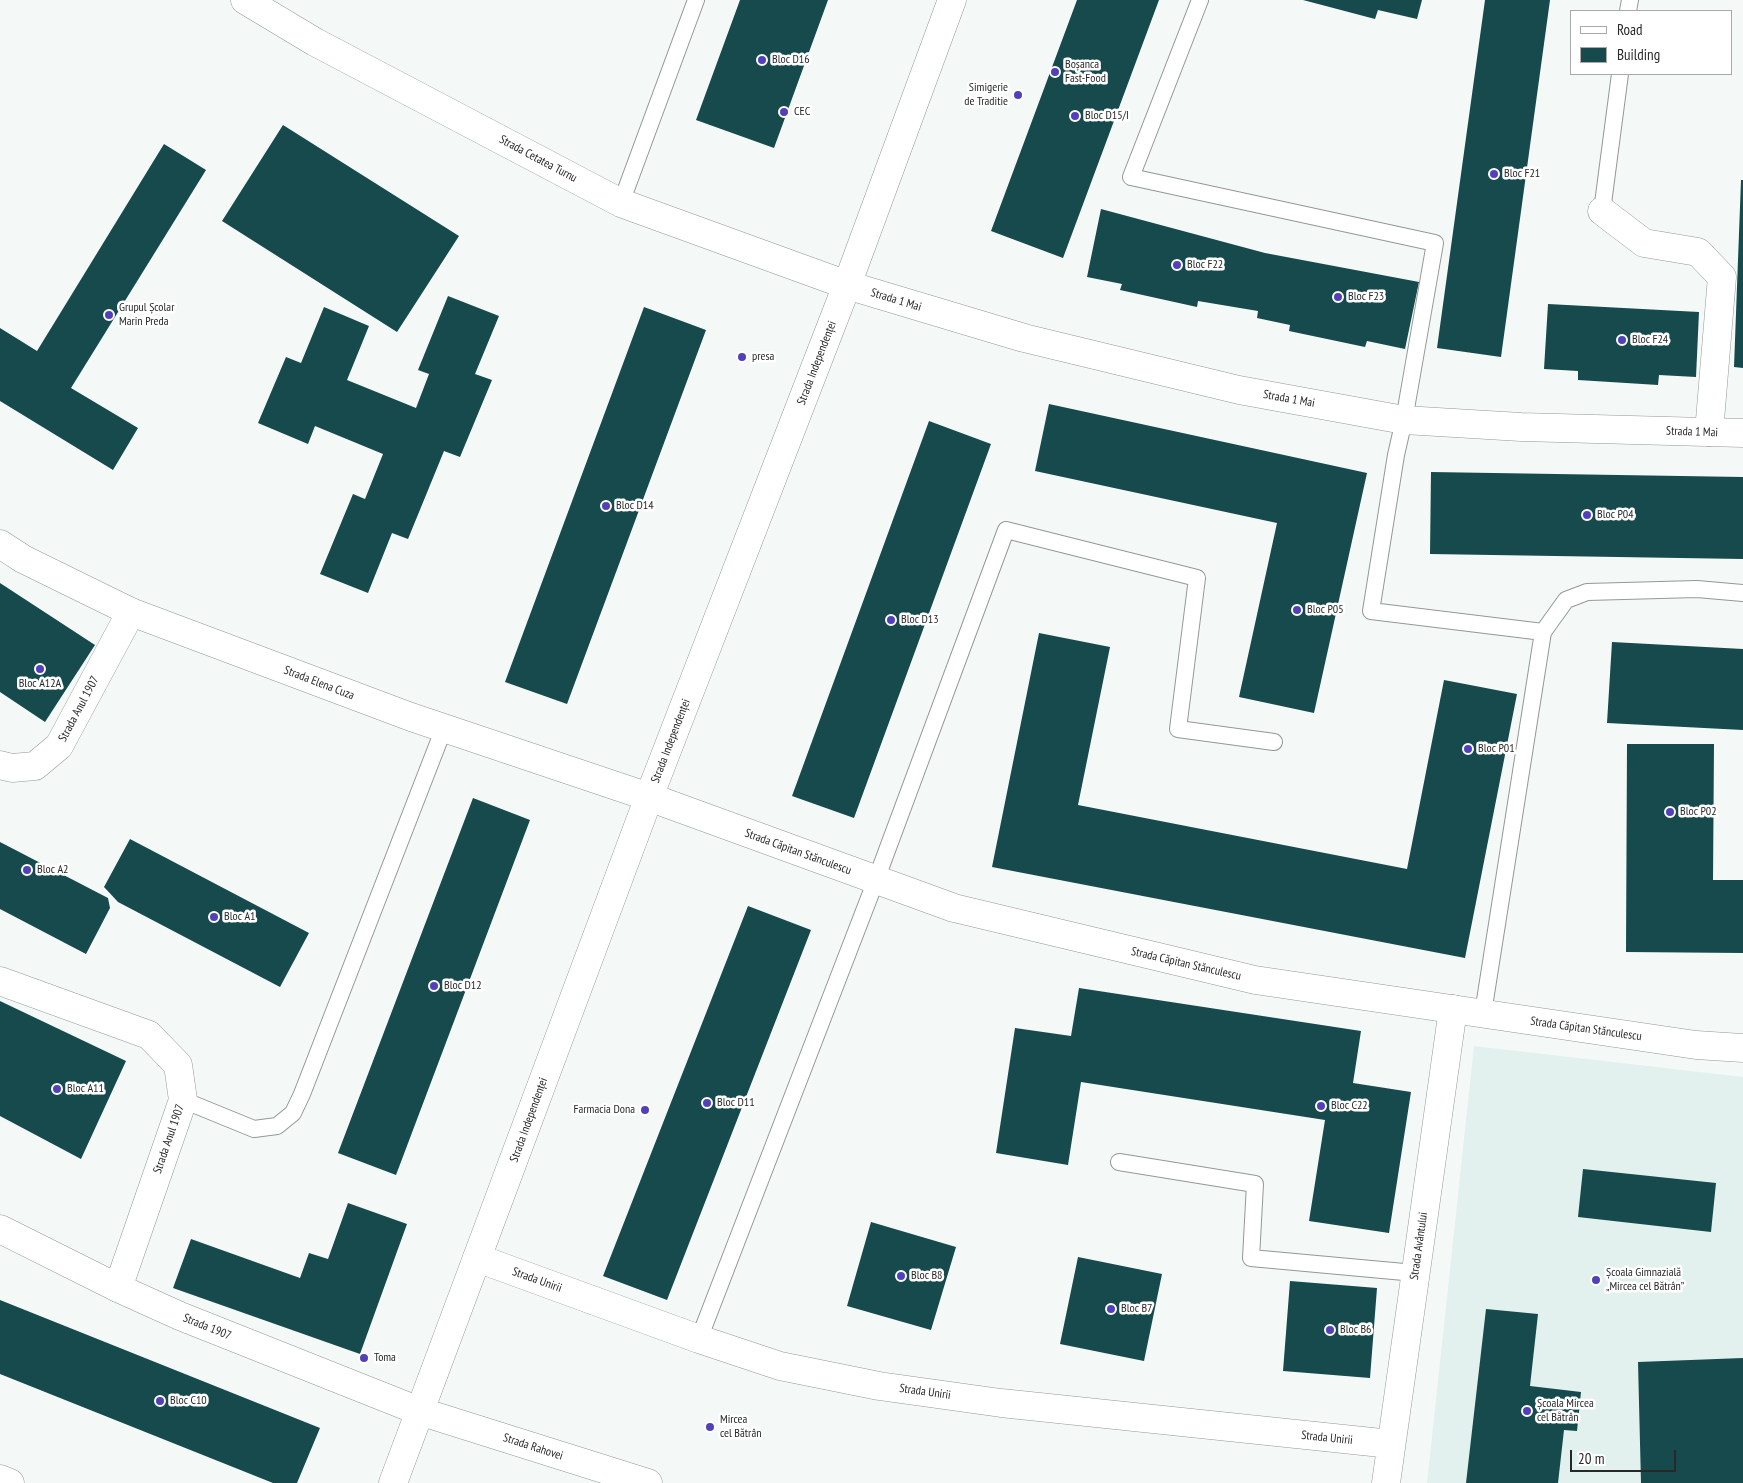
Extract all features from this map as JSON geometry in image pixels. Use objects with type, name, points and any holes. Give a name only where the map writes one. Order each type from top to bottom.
[{"type":"street","name":"Strada Cetatea Turnu","points":[[245,0],[315,42],[621,203],[847,285]]},
{"type":"street","name":"Strada Independenței","points":[[393,1483],[649,797],[847,285],[952,0]]},
{"type":"street","points":[[1602,212],[1644,244],[1698,252],[1722,277],[1709,432]]},
{"type":"street","name":"Strada 1 Mai","points":[[847,285],[1024,338],[1239,390],[1404,420],[1521,427],[1743,433]]},
{"type":"street","name":"Strada Elena Cuza","points":[[0,544],[23,559],[131,612],[444,728],[649,797]]},
{"type":"street","name":"Strada Anul 1907","points":[[0,765],[12,768],[35,766],[60,746],[131,612]]},
{"type":"street","name":"Strada Căpitan Stănculescu","points":[[649,797],[954,908],[1255,980],[1696,1045],[1743,1048]]},
{"type":"street","name":"Strada Anul 1907","points":[[0,981],[150,1035],[178,1065],[183,1100],[118,1288]]},
{"type":"street","name":"Strada Avântului","points":[[1386,1483],[1453,1009]]},
{"type":"street","name":"Strada 1907","points":[[0,1229],[118,1288],[180,1316],[419,1411]]},
{"type":"street","name":"Strada Unirii","points":[[477,1258],[699,1339],[780,1366],[879,1386],[1001,1403],[1391,1444]]},
{"type":"street","name":"Strada Rahovei","points":[[419,1411],[648,1483]]},
{"type":"street","points":[[0,1480],[10,1483]]},
{"type":"lane","points":[[621,203],[696,0]]},
{"type":"lane","points":[[1200,0],[1131,177],[1435,243],[1404,420],[1396,455],[1371,611],[1543,632]]},
{"type":"lane","points":[[1602,212],[1620,75]]},
{"type":"lane","points":[[699,1339],[876,880],[1006,530],[1196,578],[1178,729],[1274,742]]},
{"type":"lane","points":[[1483,1014],[1543,632],[1566,600],[1587,592],[1697,589],[1743,593]]},
{"type":"lane","points":[[183,1100],[254,1129],[276,1126],[293,1112],[302,1094],[444,728]]},
{"type":"lane","points":[[1119,1162],[1255,1184],[1251,1258],[1415,1273]]},
{"type":"shaded area","name":"Școala Gimnazială „Mircea cel Bătrân”","points":[[1474,1046],[1743,1077],[1743,1483],[1427,1483]]},
{"type":"building","name":"Bloc D16","points":[[740,0],[828,0],[774,148],[696,120]]},
{"type":"building","name":"Bloc D15/I","points":[[1077,0],[1159,0],[1063,258],[991,231]]},
{"type":"building","points":[[1303,0],[1422,0],[1417,19],[1378,10],[1375,19]]},
{"type":"building","name":"Bloc F21","points":[[1485,0],[1550,0],[1501,357],[1437,348]]},
{"type":"building","points":[[283,125],[459,236],[397,332],[222,221]]},
{"type":"building","points":[[164,144],[206,170],[71,388],[138,428],[113,470],[0,401],[0,328],[37,351]]},
{"type":"building","points":[[1741,180],[1743,180],[1743,368],[1734,367]]},
{"type":"building","points":[[1101,209],[1265,253],[1419,282],[1405,349],[1367,341],[1365,347],[1289,331],[1290,325],[1257,318],[1258,311],[1198,301],[1197,307],[1120,290],[1122,284],[1087,277]]},
{"type":"building","points":[[448,296],[499,316],[475,374],[492,380],[460,457],[444,451],[408,539],[392,533],[368,593],[320,574],[353,494],[365,499],[383,454],[315,426],[308,444],[258,423],[286,357],[301,363],[324,307],[369,326],[347,380],[416,408],[429,374],[418,370]]},
{"type":"building","name":"Bloc F24","points":[[1548,304],[1699,312],[1696,377],[1659,375],[1658,385],[1578,380],[1578,371],[1544,369]]},
{"type":"building","name":"Bloc D14","points":[[644,307],[706,330],[567,704],[505,682]]},
{"type":"building","name":"Bloc P05","points":[[1049,404],[1367,473],[1314,713],[1239,697],[1277,523],[1035,471]]},
{"type":"building","name":"Bloc D13","points":[[929,421],[991,444],[854,818],[792,796]]},
{"type":"building","name":"Bloc P04","points":[[1431,472],[1743,477],[1743,559],[1430,554]]},
{"type":"building","name":"Bloc A12A","points":[[0,583],[95,645],[45,722],[0,692]]},
{"type":"building","name":"Bloc P01","points":[[1039,633],[1110,647],[1078,805],[1407,869],[1444,680],[1517,694],[1465,958],[992,867]]},
{"type":"building","points":[[1612,642],[1743,649],[1743,730],[1607,723]]},
{"type":"building","name":"Bloc P02","points":[[1627,744],[1714,744],[1713,880],[1743,880],[1743,953],[1626,952]]},
{"type":"building","name":"Bloc D12","points":[[473,798],[530,820],[396,1175],[338,1153]]},
{"type":"building","name":"Bloc A1","points":[[130,839],[309,933],[280,987],[118,902],[104,887]]},
{"type":"building","name":"Bloc A2","points":[[0,842],[108,898],[110,908],[86,954],[0,909]]},
{"type":"building","name":"Bloc D11","points":[[748,906],[811,930],[667,1300],[603,1276]]},
{"type":"building","name":"Bloc C22","points":[[1079,988],[1361,1031],[1353,1083],[1411,1092],[1389,1233],[1309,1221],[1325,1120],[1081,1082],[1068,1165],[996,1153],[1015,1028],[1071,1036]]},
{"type":"building","name":"Bloc A11","points":[[0,1001],[126,1061],[81,1159],[0,1116]]},
{"type":"building","points":[[1583,1169],[1716,1183],[1711,1232],[1578,1217]]},
{"type":"building","points":[[348,1203],[407,1224],[360,1354],[173,1288],[191,1239],[300,1278],[309,1253],[328,1259]]},
{"type":"building","name":"Bloc B8","points":[[871,1222],[956,1247],[931,1330],[847,1306]]},
{"type":"building","name":"Bloc B7","points":[[1078,1257],[1162,1274],[1144,1361],[1060,1344]]},
{"type":"building","name":"Bloc B6","points":[[1290,1281],[1377,1288],[1370,1378],[1283,1371]]},
{"type":"building","name":"Bloc C10","points":[[0,1300],[320,1428],[297,1483],[273,1483],[0,1374]]},
{"type":"building","name":"Școala Mircea cel Bătrân","points":[[1486,1309],[1538,1314],[1530,1386],[1581,1392],[1577,1431],[1564,1430],[1558,1483],[1466,1483]]},
{"type":"building","points":[[1743,1358],[1743,1483],[1641,1483],[1638,1362]]},
{"type":"place","name":"Bloc D16","points":[[762,60]]},
{"type":"place","name":"Boșanca Fast-Food","points":[[1055,72]]},
{"type":"place","name":"Simigerie de Traditie","points":[[1018,95]]},
{"type":"place","name":"CEC","points":[[784,112]]},
{"type":"place","name":"Bloc D15/I","points":[[1075,116]]},
{"type":"place","name":"Bloc F21","points":[[1494,174]]},
{"type":"place","name":"Bloc F22","points":[[1177,265]]},
{"type":"place","name":"Bloc F23","points":[[1338,297]]},
{"type":"place","name":"Grupul Școlar Marin Preda","points":[[109,315]]},
{"type":"place","name":"Bloc F24","points":[[1622,340]]},
{"type":"place","name":"presa","points":[[742,357]]},
{"type":"place","name":"Bloc D14","points":[[606,506]]},
{"type":"place","name":"Bloc P04","points":[[1587,515]]},
{"type":"place","name":"Bloc P05","points":[[1297,610]]},
{"type":"place","name":"Bloc D13","points":[[891,620]]},
{"type":"place","name":"Bloc A12A","points":[[40,669]]},
{"type":"place","name":"Bloc P01","points":[[1468,749]]},
{"type":"place","name":"Bloc P02","points":[[1670,812]]},
{"type":"place","name":"Bloc A2","points":[[27,870]]},
{"type":"place","name":"Bloc A1","points":[[214,917]]},
{"type":"place","name":"Bloc D12","points":[[434,986]]},
{"type":"place","name":"Bloc A11","points":[[57,1089]]},
{"type":"place","name":"Bloc D11","points":[[707,1103]]},
{"type":"place","name":"Bloc C22","points":[[1321,1106]]},
{"type":"place","name":"Farmacia Dona","points":[[645,1110]]},
{"type":"place","name":"Bloc B8","points":[[901,1276]]},
{"type":"place","name":"Școala Gimnazială „Mircea cel Bătrân”","points":[[1596,1280]]},
{"type":"place","name":"Bloc B7","points":[[1111,1309]]},
{"type":"place","name":"Bloc B6","points":[[1330,1330]]},
{"type":"place","name":"Toma","points":[[364,1358]]},
{"type":"place","name":"Bloc C10","points":[[160,1401]]},
{"type":"place","name":"Școala Mircea cel Bătrân","points":[[1527,1411]]},
{"type":"place","name":"Mircea cel Bătrân","points":[[710,1427]]}]
